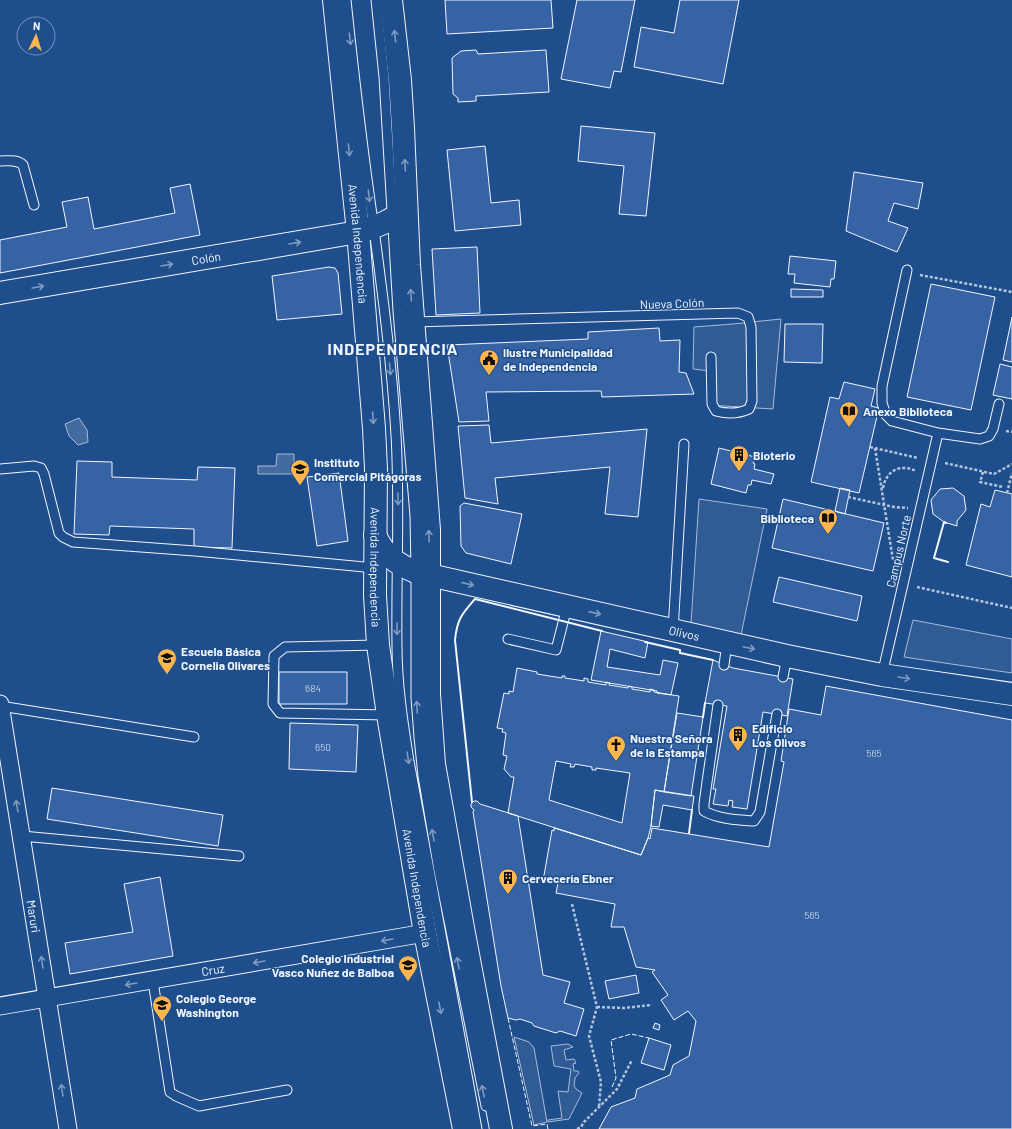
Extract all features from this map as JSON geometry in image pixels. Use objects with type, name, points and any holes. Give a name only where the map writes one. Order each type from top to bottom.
[{"type":"main road","name":"Avenida Independencia","points":[[334,0],[381,227],[414,322],[429,530],[415,570],[429,694],[434,764],[494,1121]]},
{"type":"main road","name":"Avenida Independencia","points":[[391,0],[403,120],[406,175],[381,227],[374,428],[376,469],[375,613],[388,715],[425,933],[464,1129]]},
{"type":"main road","name":"Colón","points":[[0,293],[381,227]]},
{"type":"main road","name":"Olivos","points":[[375,535],[379,545],[386,554],[415,570],[727,643],[785,667],[882,675],[1012,694]]},
{"type":"street","name":"Maruri","points":[[0,705],[68,1129]]},
{"type":"street","name":"Cruz","points":[[0,1006],[153,981],[425,933]]},
{"type":"lane","points":[[346,0],[381,227],[398,311],[413,494],[415,570],[397,648],[403,720],[408,761],[477,1129]]},
{"type":"lane","points":[[376,0],[384,77],[381,227],[389,356],[396,430],[398,500],[415,570]]},
{"type":"lane","points":[[0,161],[15,161],[20,162],[23,165],[34,205]]},
{"type":"lane","points":[[907,270],[882,386],[882,403],[886,416],[892,421],[938,434],[980,439],[989,436],[993,429],[999,404]]},
{"type":"lane","name":"Nueva Colón","points":[[414,322],[738,313],[748,317],[751,327],[752,401],[749,409],[741,413],[724,413],[716,411],[712,404],[711,356]]},
{"type":"lane","name":"Campus Norte","points":[[882,675],[938,434]]},
{"type":"lane","points":[[673,631],[684,444]]},
{"type":"lane","points":[[0,469],[34,466],[41,468],[44,474],[59,533],[63,537],[73,542],[195,551],[375,568]]},
{"type":"lane","points":[[508,639],[556,650],[567,606]]},
{"type":"lane","points":[[724,664],[727,643]]},
{"type":"lane","points":[[378,645],[285,647],[274,656],[273,704],[280,713],[388,715]]},
{"type":"lane","points":[[0,705],[194,737]]},
{"type":"lane","points":[[718,705],[704,811],[727,818],[754,820],[760,812],[777,714]]},
{"type":"lane","points":[[22,836],[239,856]]},
{"type":"lane","points":[[153,981],[170,1092],[199,1106],[287,1090]]},
{"type":"path","points":[[918,282],[920,275],[1012,292]]},
{"type":"path","points":[[875,448],[893,564]]},
{"type":"path","points":[[882,492],[886,477],[890,472],[896,469],[912,469],[923,477],[926,483]]},
{"type":"path","points":[[983,472],[980,482],[1003,487]]},
{"type":"path","points":[[1007,493],[1012,473]]},
{"type":"path","points":[[848,497],[900,508],[910,508],[917,505],[923,499]]},
{"type":"path","points":[[903,584],[1012,608]]},
{"type":"path","points":[[572,904],[597,1007],[589,1036],[601,1082],[599,1108]]},
{"type":"path","points":[[597,1007],[624,1008],[652,1005]]},
{"type":"path","points":[[577,1129],[581,1127],[617,1089],[632,1060]]},
{"type":"shaded area","points":[[781,319],[773,409],[708,405],[710,371],[693,369],[694,327]]},
{"type":"shaded area","points":[[79,418],[87,430],[88,442],[78,445],[69,436],[65,424]]},
{"type":"shaded area","points":[[277,454],[294,454],[294,474],[258,474],[258,466],[276,466]]},
{"type":"shaded area","points":[[699,499],[767,509],[741,635],[691,624]]},
{"type":"shaded area","points":[[913,620],[1012,639],[1012,673],[904,657]]},
{"type":"shaded area","points":[[514,1037],[529,1042],[534,1048],[547,1122],[534,1125]]},
{"type":"shaded area","points":[[568,1044],[573,1047],[564,1050],[566,1060],[574,1059],[576,1063],[573,1064],[574,1071],[578,1071],[579,1073],[575,1078],[574,1086],[582,1093],[569,1119],[548,1122],[548,1120],[562,1118],[558,1091],[568,1092],[571,1069],[554,1066],[551,1046]]},
{"type":"building","points":[[445,0],[551,0],[553,28],[447,34]]},
{"type":"building","points":[[577,0],[635,0],[621,72],[614,71],[610,88],[561,79]]},
{"type":"building","points":[[680,0],[739,0],[723,84],[634,67],[641,27],[674,33]]},
{"type":"building","points":[[476,50],[478,54],[546,50],[549,92],[476,96],[476,101],[458,102],[458,98],[453,94],[452,58],[461,51]]},
{"type":"building","points":[[581,126],[655,133],[646,216],[619,214],[624,166],[578,161]]},
{"type":"building","points":[[485,146],[491,203],[519,200],[521,225],[455,231],[447,150]]},
{"type":"building","points":[[854,172],[923,183],[918,209],[894,203],[888,221],[908,228],[897,252],[846,231]]},
{"type":"building","points":[[190,184],[200,235],[0,273],[0,240],[67,227],[62,202],[88,197],[94,229],[175,213],[170,188]]},
{"type":"building","points":[[477,247],[480,313],[436,315],[432,249]]},
{"type":"building","points":[[790,256],[836,261],[834,279],[831,279],[830,287],[794,283],[795,274],[788,274]]},
{"type":"building","points":[[329,267],[335,268],[338,273],[342,314],[277,320],[272,276]]},
{"type":"building","points":[[931,284],[995,297],[971,410],[907,397]]},
{"type":"building","points":[[791,289],[823,290],[823,297],[791,297]]},
{"type":"building","points":[[1012,317],[1012,362],[1003,360]]},
{"type":"building","points":[[785,324],[823,324],[822,363],[784,362]]},
{"type":"building","points":[[659,328],[660,341],[680,340],[679,372],[686,373],[694,394],[602,397],[601,391],[486,392],[489,421],[459,422],[447,345],[588,339],[588,332]]},
{"type":"building","points":[[1000,364],[1012,367],[1012,399],[993,395]]},
{"type":"building","name":"Anexo Biblioteca","points":[[844,382],[875,389],[871,406],[879,408],[859,493],[811,482],[830,397],[839,399]]},
{"type":"building","points":[[489,425],[491,443],[647,429],[638,517],[605,514],[610,467],[495,478],[498,504],[465,498],[458,426]]},
{"type":"building","name":"Bioterio","points":[[719,448],[755,457],[753,463],[755,464],[754,469],[774,474],[771,484],[752,480],[751,485],[748,485],[746,493],[711,484]]},
{"type":"building","points":[[77,461],[112,462],[112,477],[197,480],[198,467],[235,468],[232,548],[194,547],[194,529],[110,526],[109,535],[74,534]]},
{"type":"building","points":[[339,473],[348,541],[317,546],[307,477]]},
{"type":"building","points":[[840,488],[850,490],[845,514],[835,511]]},
{"type":"building","points":[[953,488],[964,496],[966,510],[957,521],[957,526],[944,522],[933,514],[931,500],[940,489]]},
{"type":"building","points":[[995,490],[1012,494],[1012,577],[966,565],[981,504],[990,507]]},
{"type":"building","name":"Biblioteca","points":[[783,499],[884,523],[873,571],[772,548]]},
{"type":"building","points":[[464,503],[522,514],[511,564],[466,553],[461,546],[460,506]]},
{"type":"building","points":[[779,577],[862,596],[857,621],[773,602]]},
{"type":"building","points":[[601,631],[648,642],[645,658],[610,649],[607,667],[660,675],[663,660],[678,663],[671,695],[657,693],[657,691],[591,680]]},
{"type":"building","name":"Edificio Los Olivos","points":[[713,660],[733,668],[793,679],[787,716],[763,712],[747,809],[732,807],[733,801],[729,800],[728,806],[713,804],[716,789],[713,789],[727,706],[705,703]]},
{"type":"building","name":"Nuestra Señora de la Estampa","points":[[517,668],[537,672],[537,674],[562,678],[562,676],[565,676],[565,678],[584,681],[584,678],[588,679],[588,682],[606,685],[606,682],[610,683],[609,685],[628,688],[629,686],[632,687],[632,689],[650,692],[650,689],[654,690],[654,692],[679,696],[664,792],[655,790],[651,826],[641,855],[508,813],[514,777],[511,777],[504,769],[507,756],[503,755],[506,733],[502,732],[503,729],[497,728],[504,693],[509,694],[509,691],[513,692]],"holes":[[[556,761],[571,764],[570,767],[574,767],[575,764],[592,767],[592,770],[596,770],[596,768],[630,773],[622,823],[549,800]]]},
{"type":"building","points":[[279,672],[347,672],[347,704],[279,704]]},
{"type":"building","points":[[826,686],[1012,720],[1012,1129],[599,1129],[611,1107],[635,1098],[637,1089],[670,1075],[673,1065],[689,1056],[696,1021],[688,1011],[674,1020],[661,1000],[668,995],[652,972],[655,970],[636,967],[624,927],[611,927],[615,904],[556,893],[558,883],[543,881],[552,830],[554,831],[554,828],[641,855],[648,838],[650,839],[652,828],[769,847],[784,762],[781,761],[789,709],[821,715]]},
{"type":"building","points":[[677,713],[703,717],[691,796],[664,792]]},
{"type":"building","points":[[290,723],[358,725],[356,772],[289,769]]},
{"type":"building","points":[[52,788],[223,815],[218,846],[47,819]]},
{"type":"building","points":[[655,790],[694,796],[692,810],[663,805],[659,827],[651,826]]},
{"type":"building","name":"Cervecería Ebner","points":[[474,801],[518,816],[543,975],[570,982],[564,1003],[584,1009],[576,1036],[560,1031],[556,1033],[534,1026],[532,1023],[520,1019],[516,1020],[508,1018],[501,986],[473,812],[474,810],[471,807],[471,804]]},
{"type":"building","points":[[160,877],[173,956],[70,974],[65,943],[133,932],[124,884]]},
{"type":"building","points":[[636,975],[639,993],[609,999],[605,981]]},
{"type":"building","points":[[655,1023],[660,1025],[659,1030],[653,1028]]},
{"type":"building","points":[[649,1038],[671,1045],[664,1070],[641,1063]]},
{"type":"fence","points":[[508,1018],[532,1126],[547,1124],[548,1129]]},
{"type":"fence","points":[[612,1087],[616,1078],[611,1040],[631,1034],[649,1038]]},
{"type":"wall","points":[[946,523],[944,522],[934,558],[948,562]]},
{"type":"wall","points":[[472,802],[455,640],[457,627],[461,617],[467,609],[475,599],[602,631]]},
{"type":"wall","points":[[645,642],[680,650],[680,653],[713,660]]},
{"type":"wall","points":[[703,717],[705,703]]},
{"type":"wall","points":[[689,833],[692,810]]},
{"type":"place","name":"Ilustre Municipalidad de Independencia","points":[[489,376]]},
{"type":"place","name":"Anexo Biblioteca","points":[[849,428]]},
{"type":"place","name":"Bioterio","points":[[739,472]]},
{"type":"place","name":"Instituto Comercial Pitágoras","points":[[300,486]]},
{"type":"place","name":"Biblioteca","points":[[828,535]]},
{"type":"place","name":"Escuela Básica Cornelia Olivares","points":[[167,675]]},
{"type":"place","name":"Edificio Los Olivos","points":[[738,752]]},
{"type":"place","name":"Nuestra Señora de la Estampa","points":[[616,762]]},
{"type":"place","name":"Cervecería Ebner","points":[[508,895]]},
{"type":"place","name":"Colegio Industrial Vasco Nuñez de Balboa","points":[[408,982]]},
{"type":"place","name":"Colegio George Washington","points":[[162,1022]]},
{"type":"district","name":"INDEPENDENCIA","points":[[393,348]]}]
